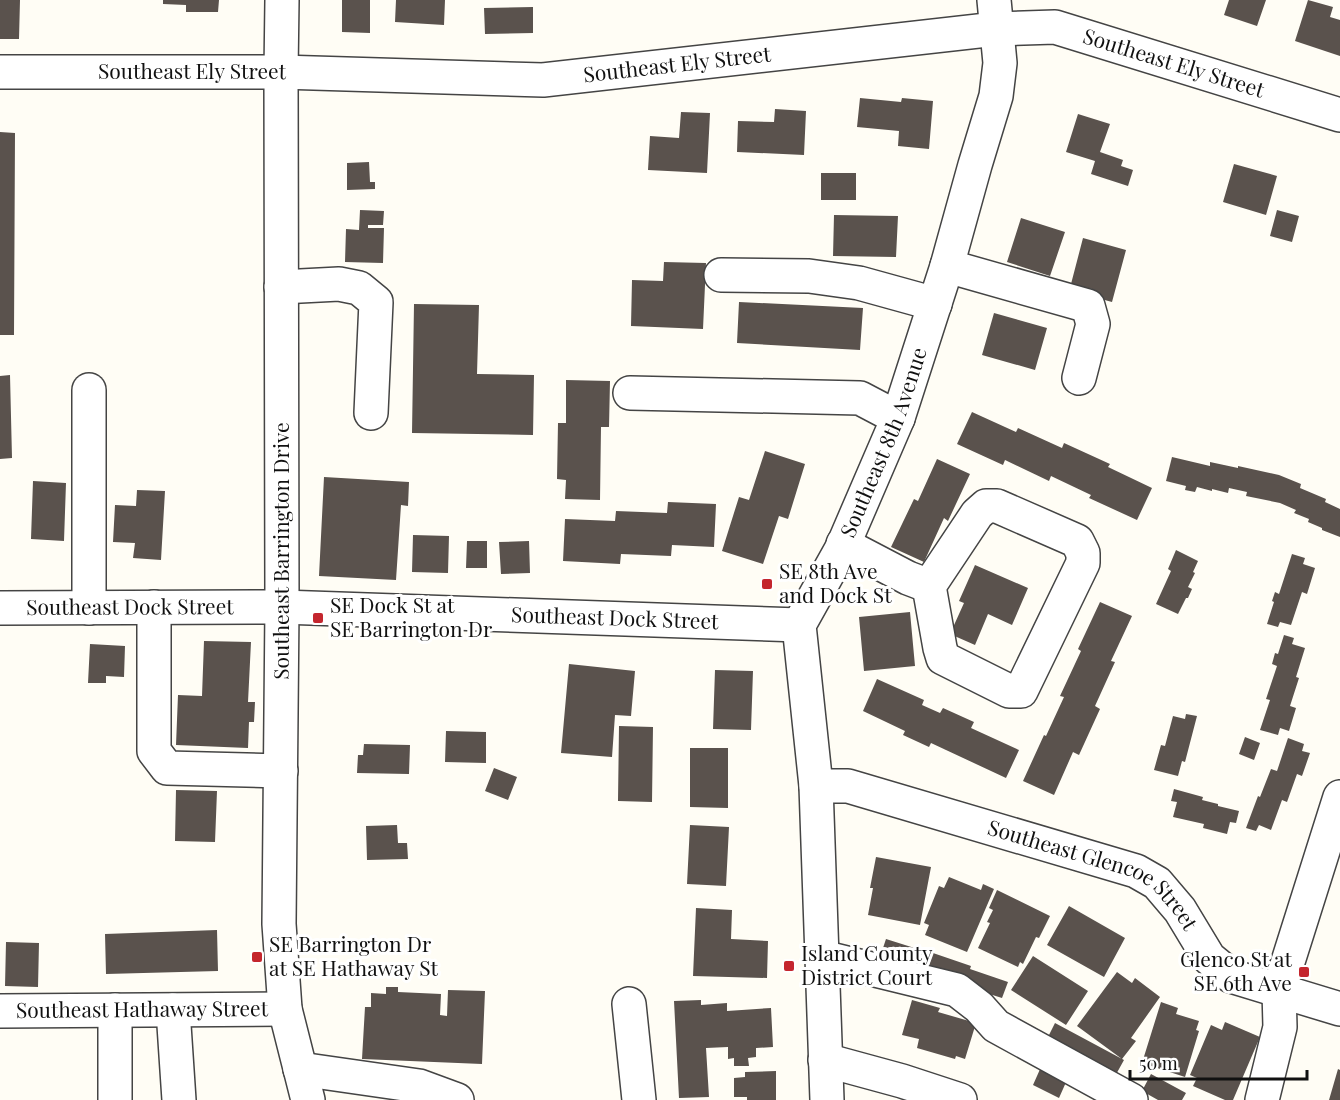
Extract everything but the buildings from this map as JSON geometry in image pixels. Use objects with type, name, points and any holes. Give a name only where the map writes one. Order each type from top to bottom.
[{"type":"street","name":"Southeast Barrington Drive","points":[[282,0],[282,607],[279,924],[285,1009],[308,1100]]},
{"type":"street","name":"Southeast Ely Street","points":[[0,72],[281,72],[543,80],[995,15],[1055,27],[1340,115]]},
{"type":"street","name":"Southeast 8th Avenue","points":[[799,625],[843,544],[898,418],[935,304],[996,96],[1000,63],[995,15]]},
{"type":"street","points":[[947,266],[1089,306],[1093,324],[1079,378]]},
{"type":"street","points":[[721,275],[809,276],[859,283],[935,304]]},
{"type":"street","points":[[281,287],[339,284],[359,288],[376,302],[371,413]]},
{"type":"street","points":[[89,390],[89,608]]},
{"type":"street","points":[[630,393],[860,398],[898,418]]},
{"type":"street","points":[[986,506],[997,506],[1077,541],[1083,553],[1083,563],[1021,691],[1009,692],[943,658],[929,586],[977,514],[986,506]]},
{"type":"street","points":[[843,544],[908,578],[929,586]]},
{"type":"street","points":[[154,607],[153,751],[167,768],[281,771]]},
{"type":"street","name":"Southeast Dock Street","points":[[0,608],[282,607],[799,625]]},
{"type":"street","points":[[799,625],[816,786],[827,1100]]},
{"type":"street","name":"Southeast Glencoe Street","points":[[816,786],[849,786],[1136,871],[1157,883],[1180,910],[1209,958],[1231,976],[1340,1009]]},
{"type":"street","points":[[1263,1100],[1280,1027],[1279,990],[1340,796]]},
{"type":"street","points":[[822,957],[957,990],[979,1007],[996,1026],[1131,1100]]},
{"type":"street","points":[[629,1004],[639,1100]]},
{"type":"street","name":"Southeast Hathaway Street","points":[[0,1011],[285,1009]]},
{"type":"street","points":[[115,1010],[115,1100]]},
{"type":"street","points":[[173,1010],[179,1100]]},
{"type":"street","points":[[825,1060],[902,1081],[957,1100]]},
{"type":"street","points":[[300,1069],[419,1086],[457,1100]]},
{"type":"place","name":"SE 8th Ave and Dock St","points":[[767,584]]},
{"type":"place","name":"SE Dock St at SE Barrington Dr","points":[[318,618]]},
{"type":"place","name":"SE Barrington Dr at SE Hathaway St","points":[[257,957]]},
{"type":"place","name":"Island County District Court","points":[[789,966]]},
{"type":"place","name":"Glenco St at SE 6th Ave","points":[[1304,972]]}]
